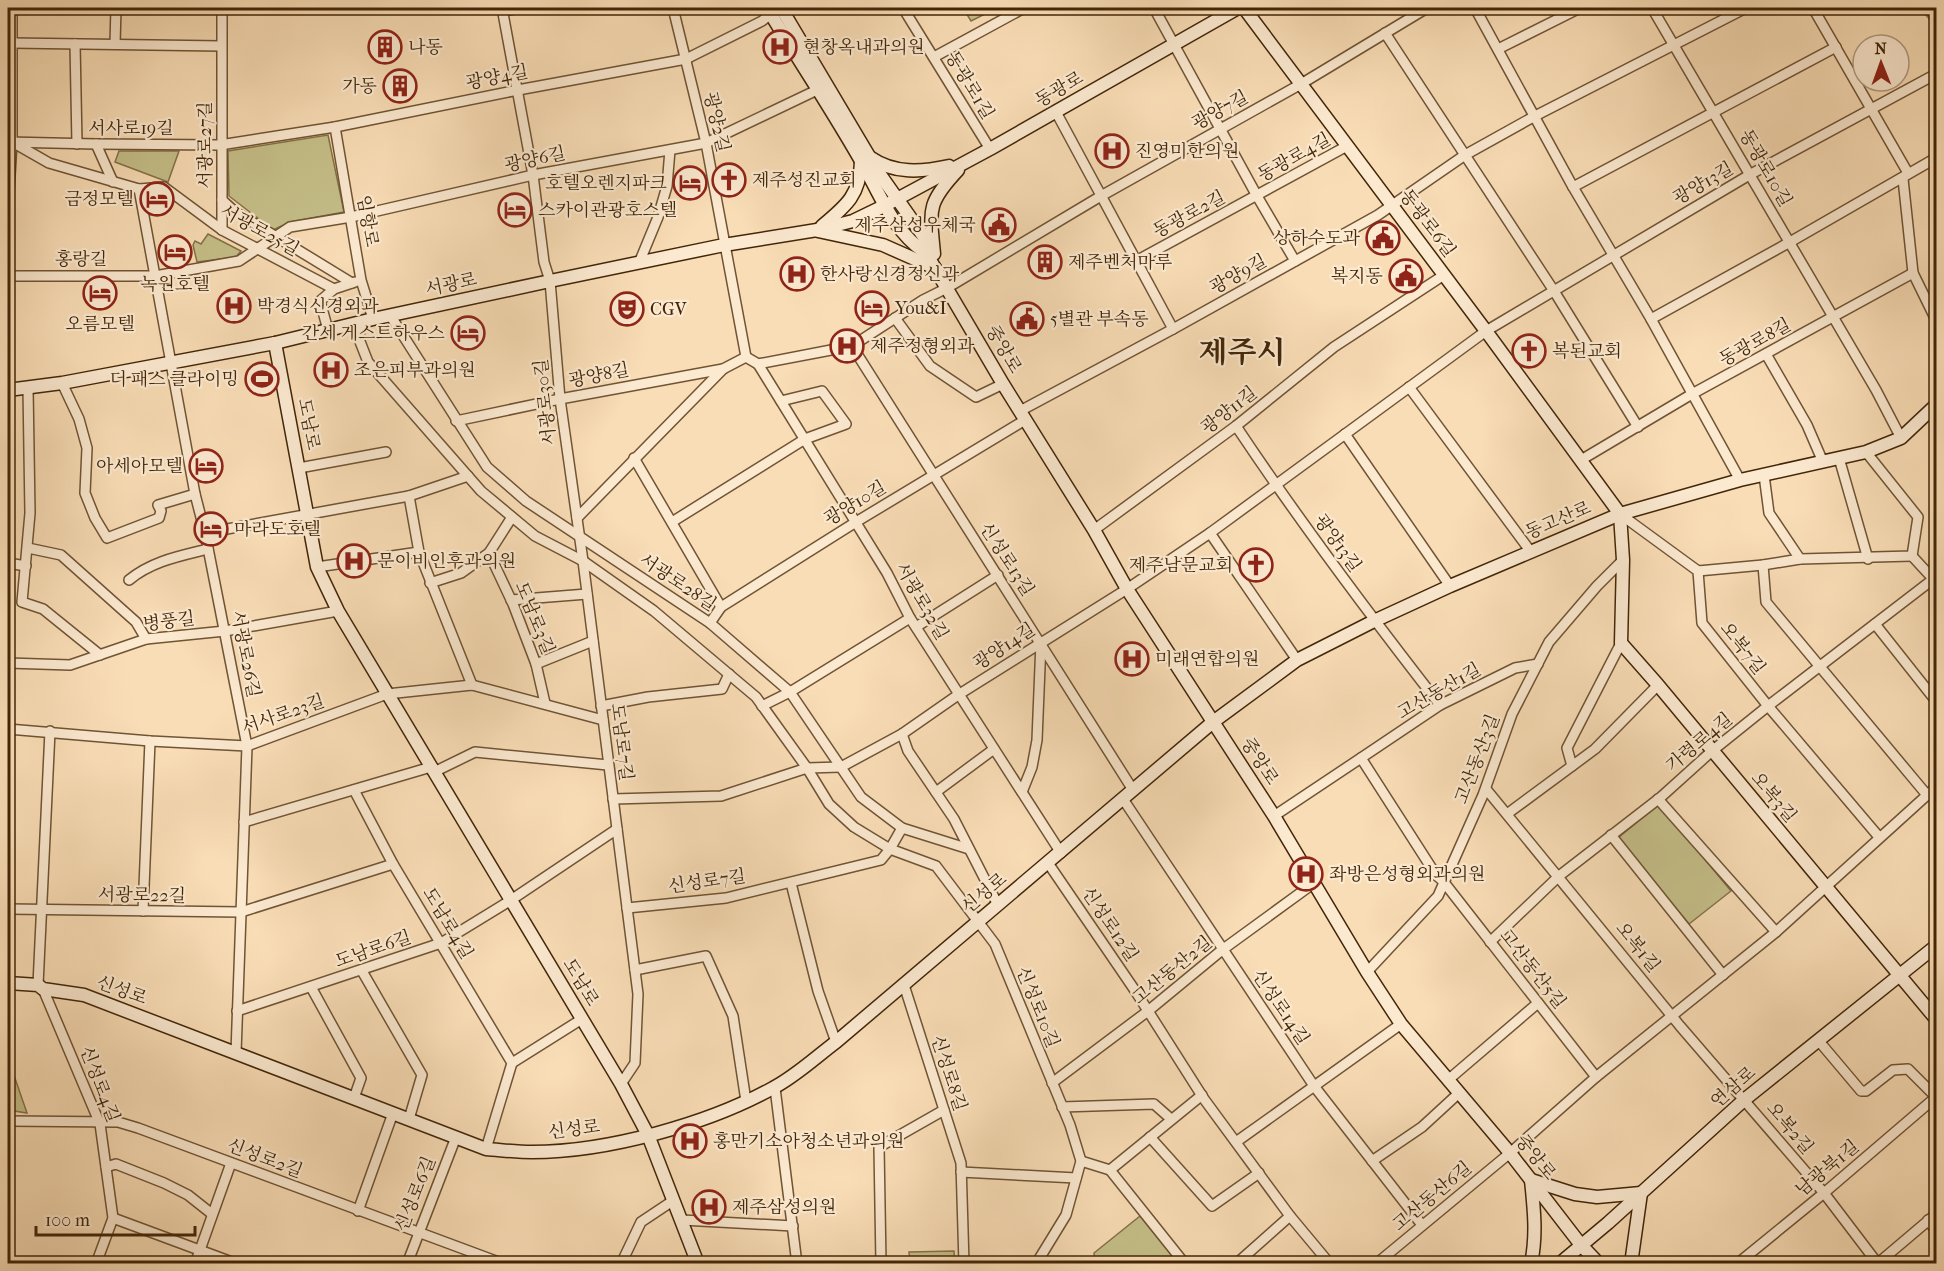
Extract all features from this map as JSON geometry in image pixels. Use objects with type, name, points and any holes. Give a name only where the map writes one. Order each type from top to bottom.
[{"type":"street","points":[[8,207],[12,8]]},
{"type":"street","points":[[115,44],[116,8]]},
{"type":"street","name":"서광로27길","points":[[222,8],[220,145],[222,200],[234,211],[276,237],[357,281]]},
{"type":"street","points":[[502,9],[520,8]]},
{"type":"street","name":"광양2길","points":[[673,8],[706,142],[724,245]]},
{"type":"street","name":"동광로1길","points":[[903,8],[990,149]]},
{"type":"street","points":[[934,57],[1024,8]]},
{"type":"street","name":"동광로4길","points":[[1154,8],[1295,261]]},
{"type":"street","name":"동광로","points":[[897,200],[1238,8]]},
{"type":"street","name":"동광로6길","points":[[1244,8],[1392,204],[1620,514]]},
{"type":"street","name":"광양7길","points":[[947,288],[1101,196],[1301,84],[1427,8]]},
{"type":"street","points":[[1475,8],[1573,187],[1651,319],[1740,480]]},
{"type":"street","points":[[1498,49],[1580,8]]},
{"type":"street","name":"동광로10길","points":[[1652,8],[1751,174],[1876,390],[1901,438]]},
{"type":"street","name":"광양9길","points":[[1022,415],[1378,215],[1465,155],[1535,116],[1746,8]]},
{"type":"street","points":[[1813,8],[1872,108],[1905,176],[1913,273],[1936,321]]},
{"type":"street","name":"서광로30길","points":[[502,9],[533,175],[544,261],[550,281],[560,399],[577,518]]},
{"type":"street","name":"광양4길","points":[[220,145],[335,127],[686,59],[762,21],[778,10]]},
{"type":"street","name":"중앙로","points":[[778,10],[817,90],[924,237],[926,253],[935,269],[1094,530],[1127,590],[1274,816],[1367,972],[1401,1024],[1510,1153],[1581,1245],[1599,1263]]},
{"type":"street","name":"중앙로","points":[[778,10],[866,160],[885,206],[911,244],[926,253]]},
{"type":"street","points":[[1385,33],[1554,291],[1638,427]]},
{"type":"street","points":[[12,42],[221,46]]},
{"type":"street","name":"서사로19길","points":[[75,44],[77,144]]},
{"type":"street","points":[[1573,187],[1836,47]]},
{"type":"street","name":"광양13길","points":[[1127,590],[1210,533],[1486,331],[1751,174],[1936,74]]},
{"type":"street","name":"광양6길","points":[[258,249],[290,227],[351,217],[533,175],[706,142],[817,90]]},
{"type":"street","points":[[1056,112],[1173,329]]},
{"type":"street","name":"임항로","points":[[335,127],[351,217],[357,281],[367,320],[359,339],[368,362],[481,490],[512,517],[535,536],[583,561],[654,611],[729,674]]},
{"type":"street","name":"서사로19길","points":[[9,140],[77,144],[220,145]]},
{"type":"street","name":"서광로25길","points":[[9,140],[49,163],[139,189],[164,188],[222,230],[334,289]]},
{"type":"street","points":[[96,144],[113,182]]},
{"type":"street","name":"동광로4길","points":[[1257,196],[1347,146]]},
{"type":"street","points":[[639,262],[658,217],[667,186],[670,150]]},
{"type":"street","points":[[1651,319],[1936,158]]},
{"type":"street","points":[[817,230],[846,207],[857,189],[866,160],[896,169],[925,171],[965,163]]},
{"type":"street","points":[[817,230],[883,245],[935,269],[931,217],[934,198],[965,163]]},
{"type":"street","points":[[139,189],[171,363]]},
{"type":"street","name":"동광로2길","points":[[1136,261],[1257,196]]},
{"type":"street","points":[[222,200],[222,230]]},
{"type":"street","name":"서광로","points":[[8,390],[62,383],[275,343],[367,320],[639,262],[817,230],[853,221],[897,200]]},
{"type":"street","points":[[724,245],[746,357],[758,364],[852,346],[923,300],[947,288]]},
{"type":"street","name":"홍랑길","points":[[8,276],[155,276],[239,261],[258,249]]},
{"type":"street","points":[[1833,318],[1913,273]]},
{"type":"street","name":"광양11길","points":[[1094,530],[1236,426],[1334,348],[1444,275]]},
{"type":"street","points":[[328,330],[321,301],[334,289],[357,281]]},
{"type":"street","name":"서광로28길","points":[[390,315],[487,467],[526,501],[710,623],[790,692],[861,797],[902,828],[969,849]]},
{"type":"street","points":[[895,318],[930,366],[966,392],[976,397],[1004,384]]},
{"type":"street","name":"동광로8길","points":[[1692,394],[1833,318]]},
{"type":"street","name":"도남로","points":[[275,343],[317,567],[338,611],[621,1084],[648,1135],[698,1263]]},
{"type":"street","name":"신성로13길","points":[[852,346],[1133,790]]},
{"type":"street","points":[[1767,354],[1807,425],[1822,462]]},
{"type":"street","name":"광양8길","points":[[456,421],[723,369],[746,357]]},
{"type":"street","name":"서광로26길","points":[[171,363],[195,494],[205,533],[247,746],[236,1053]]},
{"type":"street","name":"서광로32길","points":[[758,364],[887,573],[910,618],[1060,853]]},
{"type":"street","points":[[577,518],[723,369]]},
{"type":"street","points":[[62,383],[79,419],[87,448],[85,493],[95,518],[107,538],[159,518],[161,511],[158,505],[195,494]]},
{"type":"street","points":[[1409,387],[1531,552]]},
{"type":"street","points":[[28,388],[30,513],[22,602],[43,609],[100,655]]},
{"type":"street","points":[[672,522],[805,439],[846,424],[822,391],[781,401]]},
{"type":"street","points":[[1581,460],[1692,394]]},
{"type":"street","name":"동고산로","points":[[1214,722],[1297,660],[1450,586],[1620,514],[1740,480],[1866,452],[1901,438],[1936,405]]},
{"type":"street","name":"광양10길","points":[[710,623],[721,607],[933,476],[1022,415]]},
{"type":"street","name":"광양13길","points":[[1236,426],[1275,485],[1374,621]]},
{"type":"street","points":[[1345,434],[1450,586]]},
{"type":"street","points":[[299,468],[386,452]]},
{"type":"street","points":[[1866,452],[1918,517],[1912,556]]},
{"type":"street","points":[[634,458],[721,607]]},
{"type":"street","points":[[1839,458],[1868,558]]},
{"type":"street","points":[[1764,475],[1769,513],[1800,559]]},
{"type":"street","points":[[205,533],[409,496],[468,476]]},
{"type":"street","points":[[409,496],[418,552],[472,685]]},
{"type":"street","points":[[1572,766],[1567,748],[1621,643],[1623,561],[1620,514]]},
{"type":"street","points":[[1620,514],[1698,571],[1800,559],[1912,556],[1936,579]]},
{"type":"street","points":[[430,583],[461,573],[489,553],[512,517]]},
{"type":"street","name":"도남로7길","points":[[577,518],[638,994],[634,1063],[621,1084]]},
{"type":"street","points":[[1210,533],[1297,660]]},
{"type":"street","points":[[28,548],[61,555],[136,622],[146,639]]},
{"type":"street","points":[[129,580],[141,570],[165,560],[208,549]]},
{"type":"street","points":[[317,567],[418,552]]},
{"type":"street","name":"도남로3길","points":[[489,553],[511,600],[536,664],[545,704]]},
{"type":"street","name":"고산동산3길","points":[[1367,972],[1438,896],[1486,789],[1512,714],[1549,642],[1623,561]]},
{"type":"street","points":[[8,563],[26,566]]},
{"type":"street","points":[[1763,565],[1766,602],[1927,795]]},
{"type":"street","name":"오복7길","points":[[1698,571],[1702,622],[1768,706]]},
{"type":"street","points":[[916,627],[998,575]]},
{"type":"street","name":"가령로4길","points":[[1490,942],[1559,876],[1658,799],[1712,751],[1936,579]]},
{"type":"street","name":"광양14길","points":[[841,767],[902,734],[958,695],[1127,590]]},
{"type":"street","points":[[511,600],[587,594]]},
{"type":"street","name":"병풍길","points":[[8,663],[70,665],[146,639],[225,631],[338,611]]},
{"type":"street","points":[[762,706],[790,692],[910,618]]},
{"type":"street","points":[[1374,621],[1440,705]]},
{"type":"street","points":[[1875,624],[1936,701]]},
{"type":"street","points":[[536,664],[593,641]]},
{"type":"street","points":[[1022,792],[1032,767],[1037,740],[1041,642]]},
{"type":"street","name":"오복3길","points":[[1621,643],[1936,1019]]},
{"type":"street","name":"고산동산1길","points":[[1274,816],[1440,705],[1515,668],[1538,664]]},
{"type":"street","points":[[601,706],[648,697],[722,688],[729,674]]},
{"type":"street","name":"신성로10길","points":[[729,674],[756,697],[807,768],[829,804],[854,827],[890,849],[936,866],[979,921],[995,944],[1070,1125],[1081,1161]]},
{"type":"street","points":[[387,694],[472,685],[603,720]]},
{"type":"street","points":[[1507,814],[1595,749],[1658,685]]},
{"type":"street","name":"서사로23길","points":[[8,729],[150,741],[247,746],[387,694]]},
{"type":"street","points":[[1768,706],[1880,837]]},
{"type":"street","name":"신성로","points":[[8,983],[84,995],[486,1149],[531,1152],[583,1149],[648,1135],[711,1117],[775,1088],[836,1042],[1214,722]]},
{"type":"street","points":[[41,987],[50,731]]},
{"type":"street","points":[[902,734],[908,751],[954,819],[998,905]]},
{"type":"street","points":[[143,911],[150,741]]},
{"type":"street","points":[[936,792],[994,749]]},
{"type":"street","points":[[244,822],[432,769],[475,753],[608,765]]},
{"type":"street","points":[[1361,758],[1436,875],[1443,881]]},
{"type":"street","points":[[613,799],[721,796],[807,768],[841,767]]},
{"type":"street","points":[[1510,1153],[1596,1077],[1776,932],[1936,788]]},
{"type":"street","name":"오복1길","points":[[1486,789],[1744,1100]]},
{"type":"street","name":"도남로4길","points":[[354,790],[393,864],[512,1063]]},
{"type":"street","name":"신성로14길","points":[[1123,799],[1314,1086],[1422,1225]]},
{"type":"street","points":[[1658,799],[1776,932]]},
{"type":"street","name":"신성로7길","points":[[627,908],[726,898],[881,860],[902,828]]},
{"type":"street","name":"도남로6길","points":[[237,1011],[441,943],[511,900],[617,829]]},
{"type":"street","points":[[1611,835],[1723,975]]},
{"type":"street","name":"신성로12길","points":[[1048,863],[1202,1095],[1290,1215],[1330,1263]]},
{"type":"street","points":[[241,912],[393,864]]},
{"type":"street","name":"고산동산5길","points":[[1443,881],[1596,1077]]},
{"type":"street","points":[[791,883],[818,991],[836,1042]]},
{"type":"street","name":"고산동산2길","points":[[1052,1083],[1148,1011],[1222,950],[1314,883]]},
{"type":"street","name":"서광로22길","points":[[8,909],[241,912]]},
{"type":"street","name":"연삼로","points":[[1559,1263],[1744,1100],[1936,946]]},
{"type":"street","points":[[635,970],[706,956],[733,1016],[746,1101]]},
{"type":"street","points":[[362,971],[422,1075],[409,1119]]},
{"type":"street","name":"신성로8길","points":[[904,985],[961,1163],[964,1263]]},
{"type":"street","name":"신성로4길","points":[[41,987],[100,1124],[113,1218],[96,1263]]},
{"type":"street","points":[[311,987],[361,1078],[354,1098]]},
{"type":"street","points":[[1448,1080],[1538,1003]]},
{"type":"street","points":[[486,1149],[512,1063],[582,1019]]},
{"type":"street","points":[[1236,1142],[1401,1024]]},
{"type":"street","points":[[1818,1040],[1861,1091],[1866,1090],[1893,1070],[1908,1069],[1936,1097]]},
{"type":"street","points":[[775,1088],[797,1263]]},
{"type":"street","points":[[1372,1161],[1422,1127],[1459,1093]]},
{"type":"street","points":[[1110,1170],[1202,1095]]},
{"type":"street","name":"남광북1길","points":[[1737,1263],[1824,1193],[1936,1097]]},
{"type":"street","name":"오복2길","points":[[1744,1100],[1824,1193],[1878,1263]]},
{"type":"street","points":[[1062,1107],[1154,1104],[1171,1119]]},
{"type":"street","points":[[881,1263],[879,1147],[944,1110]]},
{"type":"street","points":[[358,1211],[393,1113]]},
{"type":"street","name":"신성로2길","points":[[8,1121],[100,1124],[118,1122],[504,1263]]},
{"type":"street","name":"신성로6길","points":[[406,1263],[456,1137]]},
{"type":"street","points":[[1150,1137],[1212,1206],[1259,1173]]},
{"type":"street","name":"고산동산6길","points":[[1376,1263],[1510,1153]]},
{"type":"street","points":[[1036,1263],[1066,1215],[1081,1161],[1110,1170],[1185,1263]]},
{"type":"street","points":[[195,1263],[231,1163]]},
{"type":"street","points":[[106,1167],[116,1164],[164,1183],[188,1195],[212,1214]]},
{"type":"street","points":[[961,1172],[1076,1178]]},
{"type":"street","points":[[1531,1263],[1536,1224],[1531,1180],[1575,1194],[1597,1197],[1641,1193],[1631,1263]]},
{"type":"street","points":[[622,1263],[641,1222],[674,1200]]},
{"type":"street","points":[[1878,1263],[1936,1214]]},
{"type":"street","points":[[1236,1263],[1248,1260],[1290,1215]]},
{"type":"street","points":[[113,1218],[237,1263]]},
{"type":"street","points":[[682,1220],[793,1226]]},
{"type":"street","points":[[1928,1220],[1936,1231]]},
{"type":"shaded area","points":[[963,8],[997,8],[971,21]]},
{"type":"shaded area","points":[[328,135],[344,212],[290,222],[273,230],[229,196],[228,151]]},
{"type":"shaded area","points":[[119,151],[179,151],[168,182],[115,162]]},
{"type":"shaded area","points":[[208,234],[241,251],[236,257],[197,262],[193,245],[195,241],[201,244]]},
{"type":"shaded area","points":[[1659,804],[1731,891],[1689,924],[1618,838]]},
{"type":"shaded area","points":[[8,1058],[27,1113],[8,1110]]},
{"type":"shaded area","points":[[1140,1216],[1178,1263],[1095,1263],[1094,1253]]},
{"type":"shaded area","points":[[954,1251],[955,1263],[910,1263],[909,1252]]},
{"type":"waterway","points":[[1921,8],[1936,26]]},
{"type":"place","name":"나동","points":[[385,47]]},
{"type":"place","name":"현창옥내과의원","points":[[780,47]]},
{"type":"place","name":"가동","points":[[400,86]]},
{"type":"place","name":"진영미한의원","points":[[1112,151]]},
{"type":"place","name":"제주성진교회","points":[[729,180]]},
{"type":"place","name":"호텔오렌지파크","points":[[690,183]]},
{"type":"place","name":"금정모텔","points":[[157,199]]},
{"type":"place","name":"스카이관광호스텔","points":[[515,210]]},
{"type":"place","name":"제주삼성우체국","points":[[999,225]]},
{"type":"place","name":"상하수도과","points":[[1383,238]]},
{"type":"place","name":"녹원호텔","points":[[175,252]]},
{"type":"place","name":"제주벤처마루","points":[[1045,262]]},
{"type":"place","name":"한사랑신경정신과","points":[[797,274]]},
{"type":"place","name":"복지동","points":[[1406,276]]},
{"type":"place","name":"오름모텔","points":[[100,293]]},
{"type":"place","name":"박경식신경외과","points":[[234,306]]},
{"type":"place","name":"You&I","points":[[872,308]]},
{"type":"place","name":"CGV","points":[[627,309]]},
{"type":"place","name":"5별관 부속동","points":[[1027,319]]},
{"type":"place","name":"간세 게스트하우스","points":[[468,333]]},
{"type":"place","name":"제주정형외과","points":[[847,346]]},
{"type":"place","name":"복된교회","points":[[1529,351]]},
{"type":"place","name":"조은피부과의원","points":[[331,370]]},
{"type":"place","name":"더 패스 클라이밍","points":[[262,379]]},
{"type":"place","name":"아세아모텔","points":[[206,466]]},
{"type":"place","name":"마라도호텔","points":[[211,529]]},
{"type":"place","name":"문이비인후과의원","points":[[354,561]]},
{"type":"place","name":"제주남문교회","points":[[1256,565]]},
{"type":"place","name":"미래연합의원","points":[[1132,659]]},
{"type":"place","name":"좌방은성형외과의원","points":[[1306,874]]},
{"type":"place","name":"홍만기소아청소년과의원","points":[[690,1141]]},
{"type":"place","name":"제주삼성의원","points":[[709,1207]]},
{"type":"district","name":"제주시","points":[[1242,352]]}]
